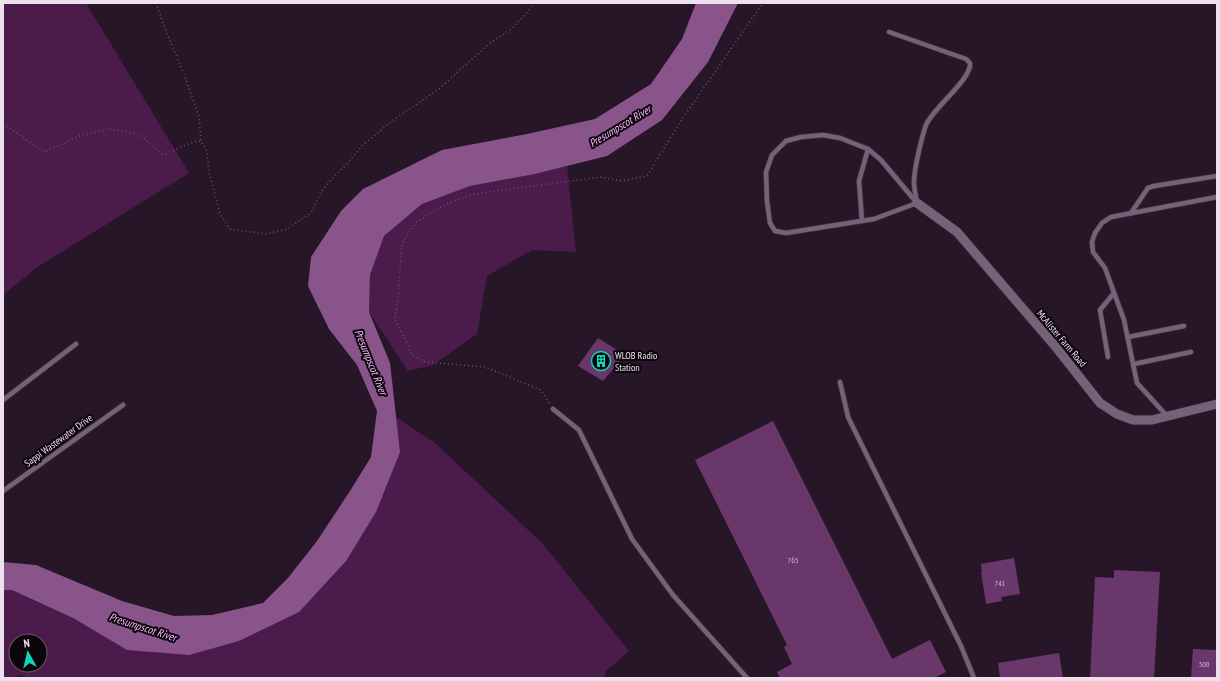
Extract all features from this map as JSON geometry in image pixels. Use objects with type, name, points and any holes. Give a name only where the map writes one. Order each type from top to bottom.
[{"type":"street","name":"McAlister Farm Road","points":[[918,203],[957,232],[1055,346],[1100,403],[1117,414],[1133,420],[1152,420],[1217,404]]},
{"type":"lane","points":[[889,32],[966,59],[970,63],[971,68],[926,123],[914,182],[918,203]]},
{"type":"lane","points":[[823,135],[840,138],[868,149],[881,160],[918,203],[874,219],[786,233],[775,231],[770,223],[767,201],[766,172],[772,155],[786,141],[801,137],[823,135]]},
{"type":"lane","points":[[862,221],[859,181],[868,149]]},
{"type":"lane","points":[[1131,213],[1148,188],[1217,176]]},
{"type":"lane","points":[[1167,416],[1138,383],[1124,320],[1105,268],[1093,252],[1092,242],[1095,232],[1102,223],[1111,217],[1217,197]]},
{"type":"lane","points":[[1108,357],[1100,310],[1114,292]]},
{"type":"lane","points":[[1128,336],[1184,326]]},
{"type":"lane","points":[[3,400],[76,344]]},
{"type":"lane","points":[[1134,364],[1191,352]]},
{"type":"lane","points":[[840,382],[848,417],[961,646],[974,678]]},
{"type":"lane","name":"Sappi Wastewater Drive","points":[[3,491],[123,405]]},
{"type":"lane","points":[[553,409],[579,430],[632,539],[673,595],[747,678]]},
{"type":"path","points":[[156,3],[184,74],[198,117],[201,141],[207,151],[209,172],[220,214],[230,229],[266,234],[287,229],[311,213],[321,192],[363,145],[392,120],[439,89],[490,43],[510,30],[526,14],[534,3]]},
{"type":"path","points":[[553,409],[541,390],[486,367],[426,362],[413,356],[395,319],[402,243],[417,222],[446,204],[474,194],[600,177],[621,180],[647,176],[682,119],[763,3]]},
{"type":"path","points":[[3,124],[45,152],[79,136],[110,129],[139,134],[153,148],[164,155],[193,142],[201,141]]},
{"type":"shaded area","points":[[3,3],[86,3],[189,173],[36,268],[3,295]]},
{"type":"shaded area","points":[[567,166],[576,252],[532,250],[487,276],[477,334],[433,365],[408,371],[369,312],[370,275],[384,236],[422,204],[470,186],[535,174]]},
{"type":"shaded area","points":[[396,417],[436,444],[543,544],[629,651],[605,672],[605,678],[28,678],[19,675],[12,678],[3,678],[3,590],[12,590],[73,618],[127,650],[239,641],[399,453]]},
{"type":"water","name":"Presumpscot River","points":[[696,3],[738,3],[708,62],[662,120],[607,156],[535,174],[470,186],[422,204],[384,236],[370,275],[369,312],[390,363],[400,452],[376,512],[346,561],[299,612],[239,641],[189,655],[127,650],[73,618],[12,590],[3,590],[3,562],[36,565],[122,601],[174,616],[212,615],[263,603],[288,578],[317,541],[371,457],[377,411],[357,365],[329,329],[308,286],[311,257],[341,211],[363,189],[442,150],[595,119],[651,84],[682,39]]},
{"type":"building","name":"WLOB Radio Station","points":[[598,338],[625,355],[603,381],[578,366]]},
{"type":"building","points":[[773,421],[892,659],[930,640],[946,672],[934,678],[780,678],[777,672],[792,664],[784,647],[787,645],[695,460]]},
{"type":"building","points":[[1014,558],[1020,594],[1001,597],[1002,601],[986,604],[981,564]]},
{"type":"building","points":[[1114,570],[1160,572],[1154,678],[1090,678],[1095,577],[1114,578]]},
{"type":"building","points":[[1193,649],[1217,650],[1217,678],[1191,678]]},
{"type":"building","points":[[1059,653],[1063,678],[1000,678],[998,663]]},
{"type":"place","name":"WLOB Radio Station","points":[[601,361]]}]
